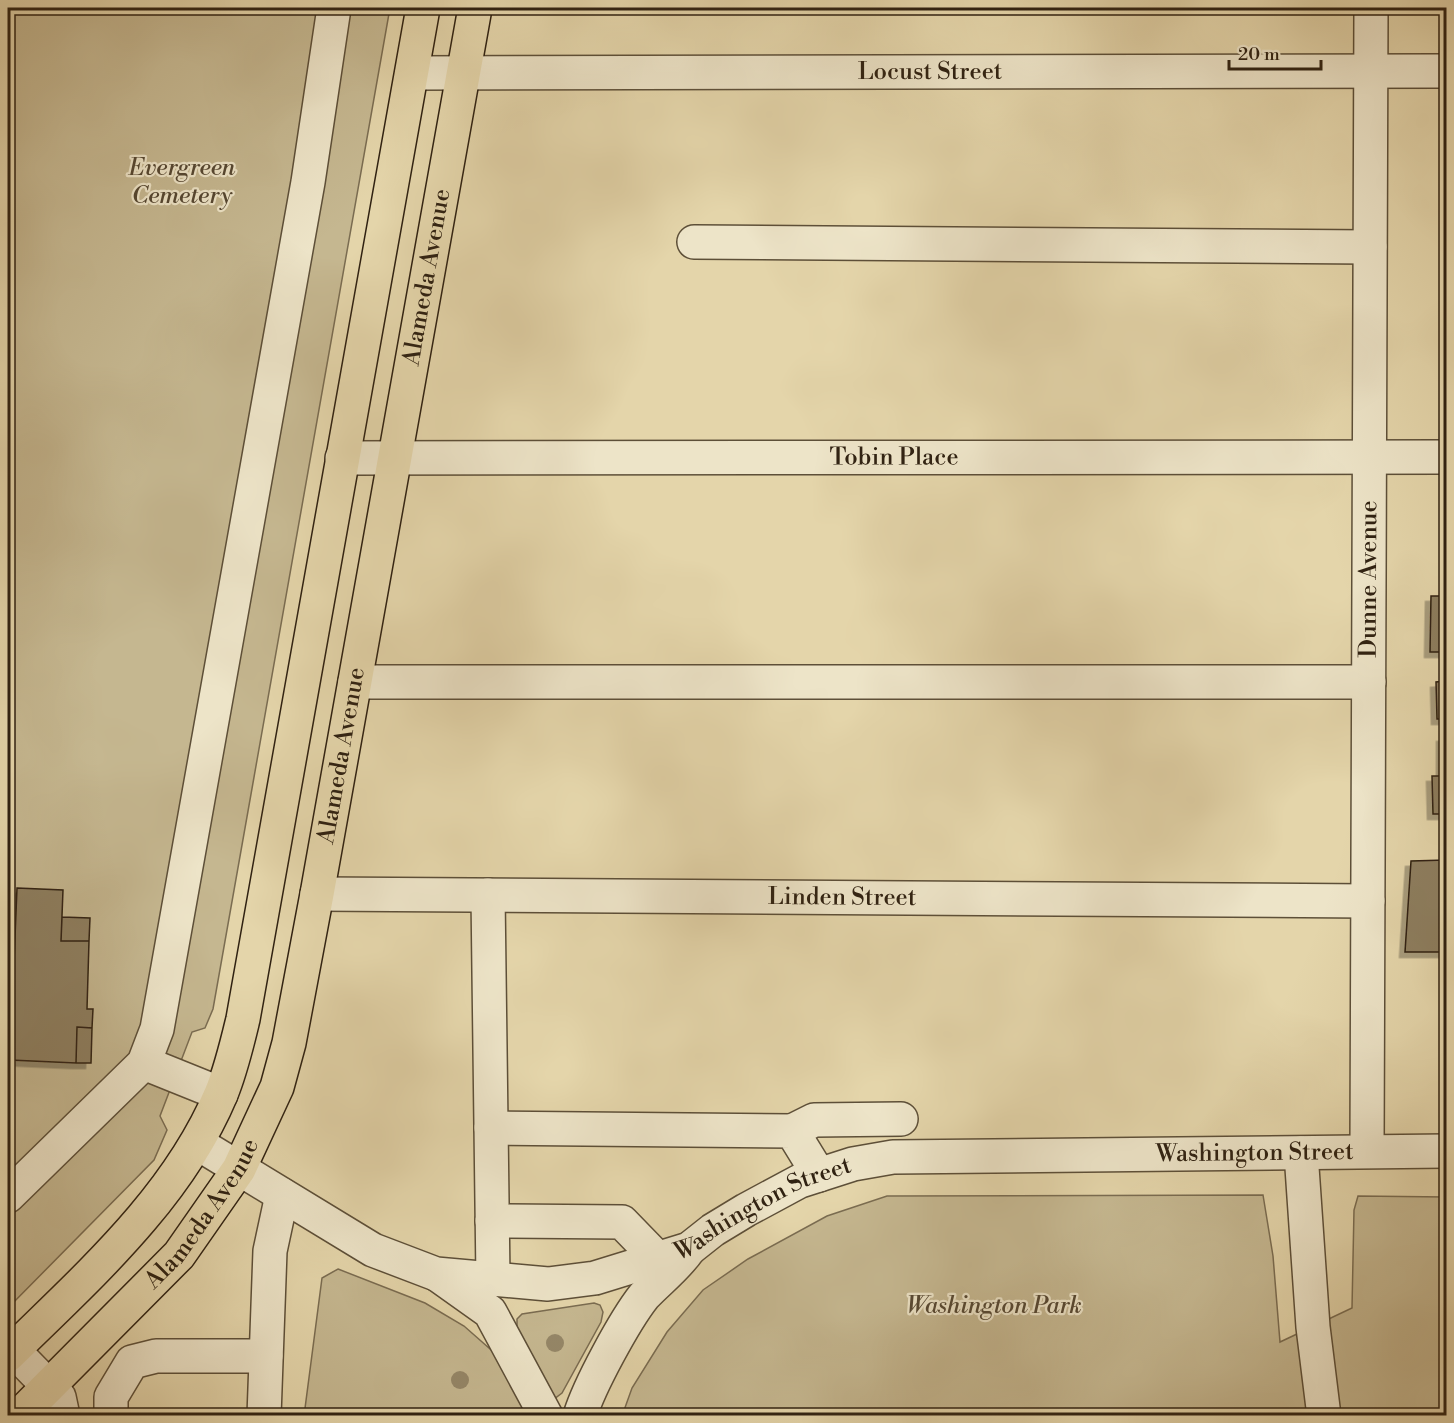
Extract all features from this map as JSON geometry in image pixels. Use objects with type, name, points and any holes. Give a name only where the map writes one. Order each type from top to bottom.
[{"type":"main road","name":"Alameda Avenue","points":[[10,1352],[126,1237],[179,1171],[197,1143],[221,1094],[243,1019],[423,8]]},
{"type":"main road","name":"Alameda Avenue","points":[[20,1416],[179,1255],[239,1169],[277,1087],[289,1043],[317,894],[474,8]]},
{"type":"street","points":[[8,1196],[144,1063],[157,1029],[306,194],[334,8]]},
{"type":"street","name":"Dunne Avenue","points":[[1367,1151],[1371,8]]},
{"type":"street","name":"Locust Street","points":[[412,73],[1446,71]]},
{"type":"street","points":[[694,242],[1370,247]]},
{"type":"street","name":"Tobin Place","points":[[342,458],[1369,455],[1446,457]]},
{"type":"street","points":[[355,682],[1369,682]]},
{"type":"street","name":"Linden Street","points":[[317,894],[1368,901]]},
{"type":"street","points":[[488,896],[493,1279]]},
{"type":"street","points":[[144,1063],[221,1094]]},
{"type":"street","points":[[491,1128],[792,1131],[814,1120],[901,1119]]},
{"type":"street","points":[[792,1131],[819,1175]]},
{"type":"street","name":"Washington Street","points":[[197,1143],[373,1250],[436,1274],[548,1284],[595,1278],[689,1249],[746,1210],[800,1181],[853,1164],[899,1156],[1446,1151]]},
{"type":"street","points":[[1300,1153],[1313,1327],[1324,1416]]},
{"type":"street","points":[[264,1416],[270,1251],[282,1195]]},
{"type":"street","points":[[492,1221],[622,1222],[657,1258]]},
{"type":"street","points":[[580,1416],[610,1351],[644,1297],[689,1249]]},
{"type":"street","points":[[436,1274],[490,1312],[546,1416]]},
{"type":"street","points":[[10,1352],[49,1386],[63,1405],[63,1416]]},
{"type":"street","points":[[111,1416],[111,1397],[132,1362],[156,1356],[266,1356]]},
{"type":"green space","name":"Evergreen Cemetery","points":[[8,8],[390,8],[213,1009],[205,1028],[192,1032],[160,1116],[167,1130],[154,1160],[8,1308]]},
{"type":"green space","name":"Washington Park","points":[[1263,1195],[1273,1256],[1280,1342],[1352,1308],[1354,1210],[1358,1196],[1446,1197],[1446,1415],[622,1416],[632,1388],[667,1332],[703,1290],[748,1259],[827,1216],[887,1196]]},
{"type":"green space","points":[[338,1269],[425,1303],[464,1326],[498,1356],[528,1416],[304,1416],[322,1278]]},
{"type":"green space","points":[[594,1303],[600,1305],[603,1312],[601,1322],[562,1393],[554,1399],[517,1328],[517,1319],[522,1314]]},
{"type":"building","points":[[1431,596],[1446,596],[1446,652],[1430,652]]},
{"type":"building","points":[[1446,681],[1446,719],[1437,719],[1436,682]]},
{"type":"building","points":[[1442,736],[1446,736],[1446,814],[1433,814],[1432,776],[1442,776]]},
{"type":"building","points":[[1446,860],[1446,952],[1405,952],[1411,861]]},
{"type":"building","points":[[17,888],[63,890],[61,941],[89,941],[87,1009],[93,1009],[92,1028],[77,1027],[76,1063],[10,1060]]},
{"type":"building","points":[[62,917],[90,918],[89,941],[61,941]]},
{"type":"building","points":[[77,1027],[92,1028],[91,1063],[76,1063]]}]
